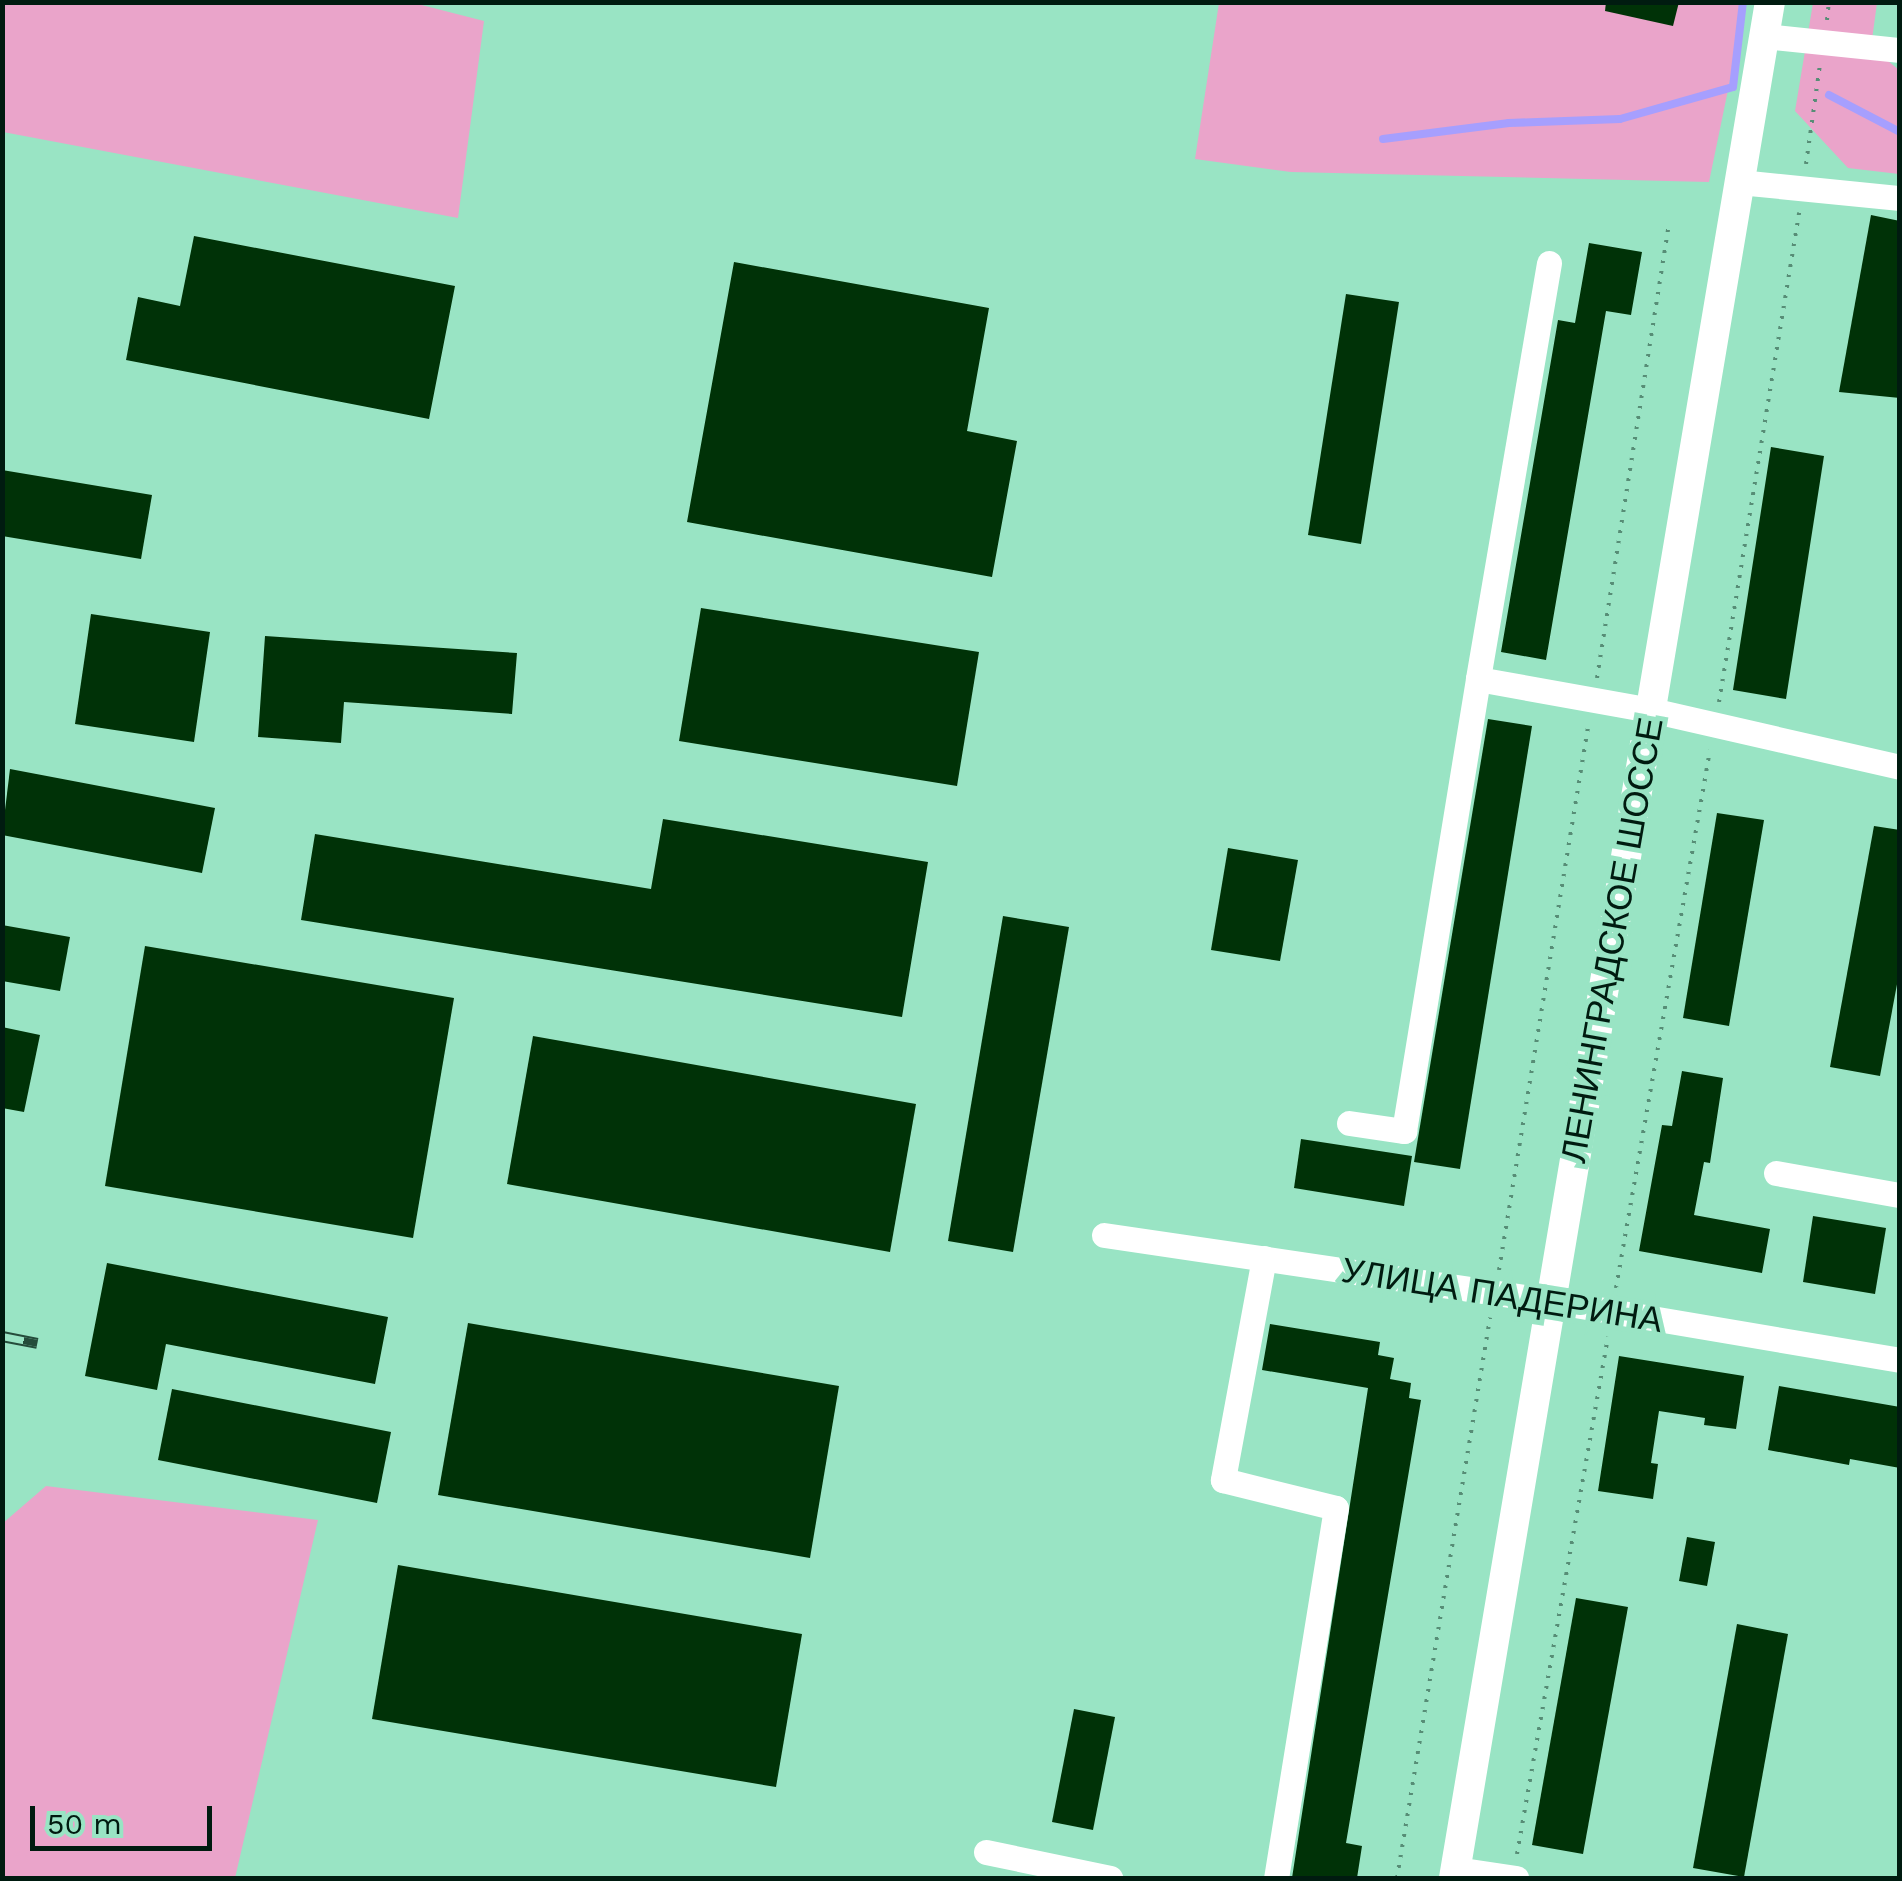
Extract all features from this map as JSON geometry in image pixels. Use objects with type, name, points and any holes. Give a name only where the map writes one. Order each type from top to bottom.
[{"type":"main road","name":"ЛЕНИНГРАДСКОЕ ШОССЕ","points":[[1455,1874],[1770,2]]},
{"type":"street","points":[[1764,36],[1900,50]]},
{"type":"street","points":[[1739,182],[1900,198]]},
{"type":"street","points":[[1349,1123],[1404,1131],[1549,263]]},
{"type":"street","points":[[1478,679],[1651,710],[1900,766]]},
{"type":"street","points":[[1776,1174],[1900,1195]]},
{"type":"street","name":"УЛИЦА ПАДЕРИНА","points":[[1104,1234],[1495,1292],[1900,1360]]},
{"type":"street","points":[[1264,1258],[1223,1480],[1336,1508],[1276,1878]]},
{"type":"street","points":[[986,1852],[1110,1878]]},
{"type":"street","points":[[1455,1874],[1514,1878]]},
{"type":"path","points":[[1514,1878],[1773,392],[1829,2]]},
{"type":"path","points":[[1398,1878],[1669,223]]},
{"type":"shaded area","points":[[410,2],[484,21],[458,218],[3,132],[3,3]]},
{"type":"shaded area","points":[[1219,3],[1746,3],[1709,182],[1291,172],[1195,159]]},
{"type":"shaded area","points":[[1813,3],[1877,3],[1871,47],[1899,70],[1899,174],[1848,168],[1795,111]]},
{"type":"shaded area","points":[[46,1486],[318,1520],[235,1878],[3,1878],[3,1523]]},
{"type":"building","points":[[1606,2],[1679,2],[1673,26],[1605,11]]},
{"type":"building","points":[[1871,215],[1900,221],[1900,398],[1839,392]]},
{"type":"building","points":[[194,236],[455,286],[429,419],[126,360],[138,297],[180,306]]},
{"type":"building","points":[[1589,243],[1642,252],[1631,315],[1606,311],[1546,660],[1501,652],[1558,320],[1575,323]]},
{"type":"building","points":[[734,262],[989,308],[967,431],[1017,441],[992,577],[687,522]]},
{"type":"building","points":[[1346,294],[1399,302],[1361,544],[1308,535]]},
{"type":"building","points":[[1771,447],[1824,456],[1786,699],[1733,690]]},
{"type":"building","points":[[2,470],[152,495],[141,559],[2,536]]},
{"type":"building","points":[[701,608],[979,652],[957,786],[679,741]]},
{"type":"building","points":[[91,614],[210,632],[194,742],[75,724]]},
{"type":"building","points":[[265,636],[517,653],[512,714],[344,702],[341,743],[258,737]]},
{"type":"building","points":[[1488,719],[1532,726],[1460,1169],[1414,1162]]},
{"type":"building","points":[[10,769],[215,808],[202,873],[2,835]]},
{"type":"building","points":[[1717,813],[1764,820],[1729,1026],[1683,1018]]},
{"type":"building","points":[[663,819],[928,862],[902,1017],[301,920],[315,834],[651,889]]},
{"type":"building","points":[[1874,826],[1900,830],[1900,968],[1880,1076],[1830,1067]]},
{"type":"building","points":[[1228,848],[1298,860],[1280,961],[1211,950]]},
{"type":"building","points":[[1003,916],[1069,927],[1013,1252],[948,1241]]},
{"type":"building","points":[[2,925],[70,937],[60,991],[2,981]]},
{"type":"building","points":[[145,946],[454,998],[413,1238],[105,1186]]},
{"type":"building","points":[[2,1027],[40,1035],[24,1112],[2,1108]]},
{"type":"building","points":[[533,1036],[916,1104],[890,1252],[507,1184]]},
{"type":"building","points":[[1682,1071],[1723,1078],[1710,1163],[1704,1162],[1694,1215],[1770,1229],[1762,1273],[1639,1251],[1662,1125],[1672,1126]]},
{"type":"building","points":[[1301,1139],[1412,1156],[1404,1206],[1294,1188]]},
{"type":"building","points":[[1813,1216],[1886,1228],[1875,1294],[1803,1282]]},
{"type":"building","points":[[107,1263],[388,1317],[375,1384],[166,1344],[157,1390],[85,1376]]},
{"type":"building","points":[[468,1323],[839,1386],[810,1558],[438,1495]]},
{"type":"building","points":[[1270,1324],[1380,1342],[1378,1355],[1394,1358],[1390,1379],[1411,1383],[1409,1398],[1421,1400],[1346,1843],[1362,1846],[1357,1878],[1292,1878],[1368,1388],[1262,1370]]},
{"type":"building","points":[[1619,1356],[1744,1376],[1736,1429],[1704,1425],[1705,1418],[1659,1411],[1651,1463],[1658,1464],[1653,1499],[1598,1491]]},
{"type":"building","points":[[1779,1386],[1900,1407],[1900,1468],[1850,1459],[1849,1465],[1768,1450]]},
{"type":"building","points":[[172,1389],[391,1432],[377,1503],[158,1460]]},
{"type":"building","points":[[1687,1537],[1715,1542],[1707,1586],[1679,1581]]},
{"type":"building","points":[[398,1565],[802,1634],[776,1787],[372,1719]]},
{"type":"building","points":[[1576,1598],[1628,1607],[1583,1854],[1532,1845]]},
{"type":"building","points":[[1737,1624],[1788,1634],[1744,1877],[1693,1868]]},
{"type":"building","points":[[1074,1709],[1115,1717],[1093,1830],[1052,1822]]},
{"type":"waterway","points":[[1383,139],[1509,123],[1620,119],[1733,87],[1743,2]]},
{"type":"waterway","points":[[1829,95],[1900,132]]},
{"type":"railway","points":[[2,1336],[37,1343]]}]
